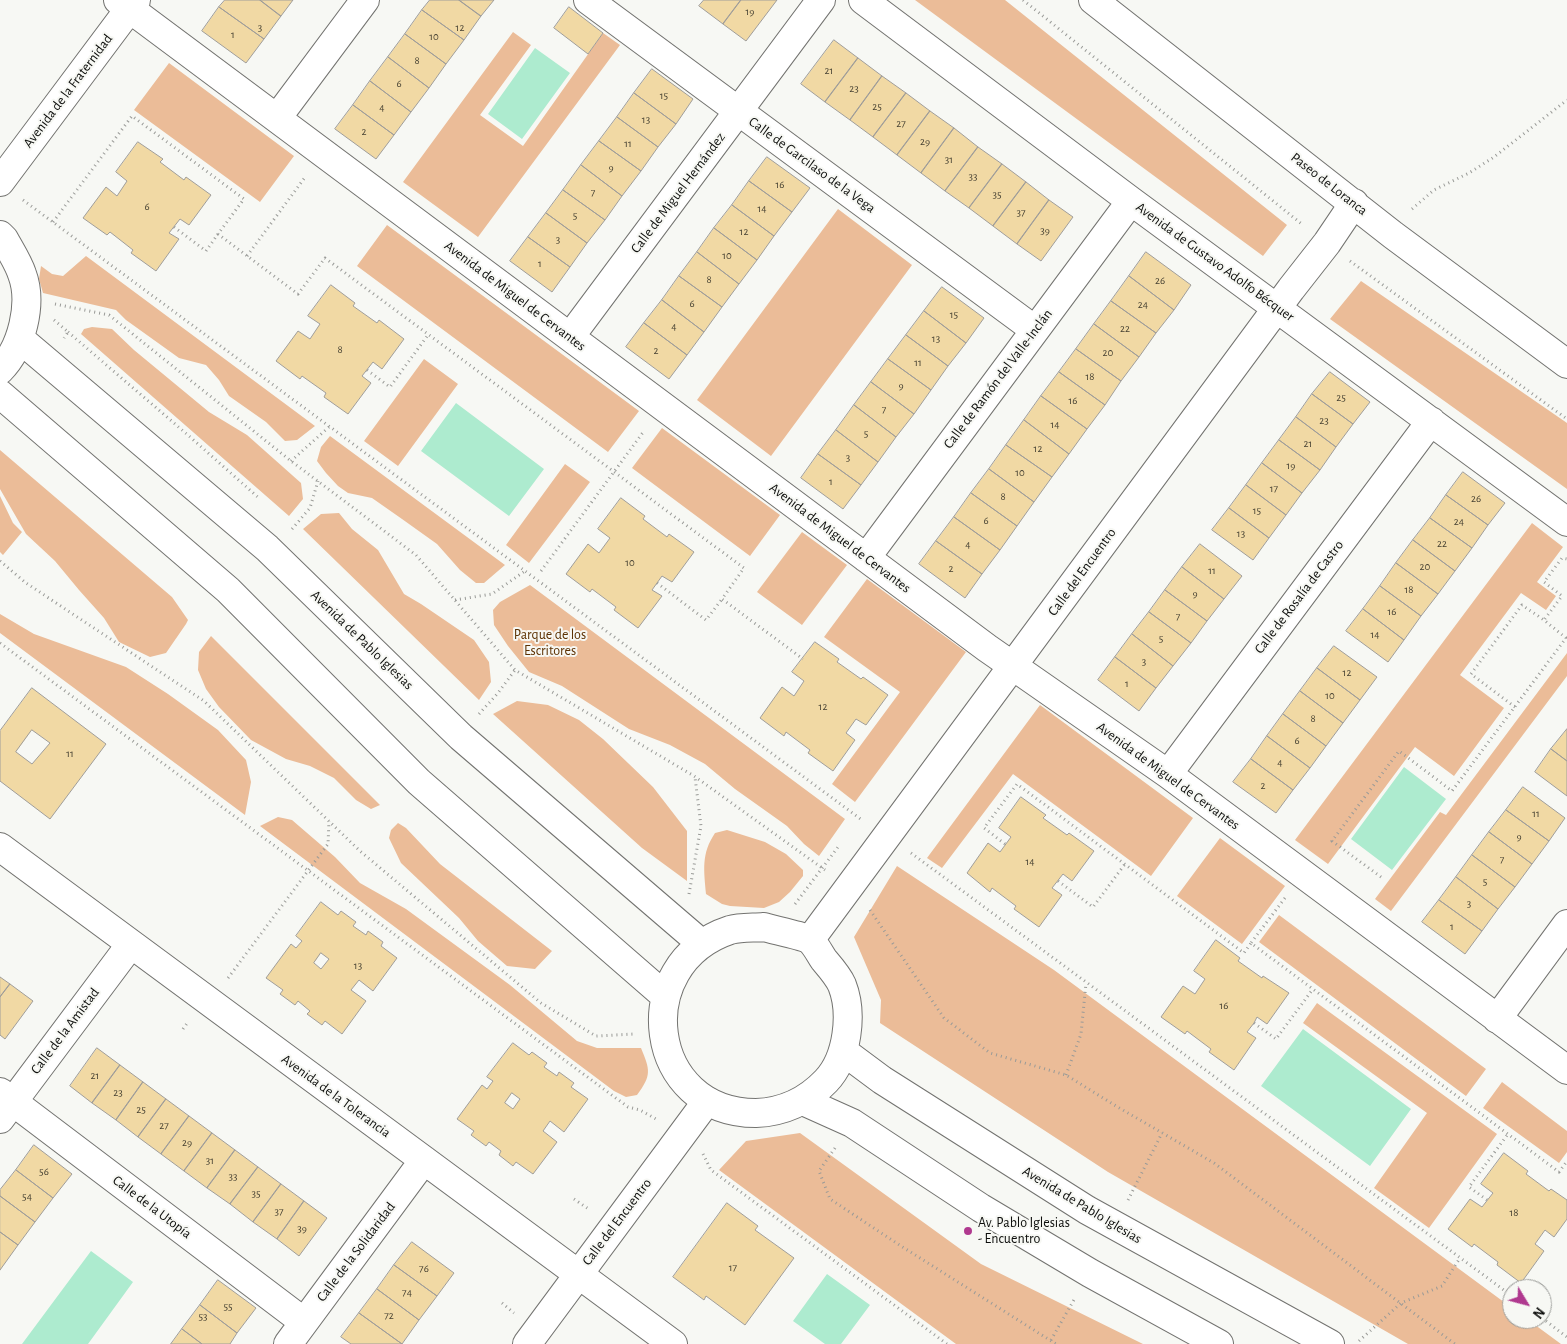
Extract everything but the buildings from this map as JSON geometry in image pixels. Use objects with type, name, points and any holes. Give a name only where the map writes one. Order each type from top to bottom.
[{"type":"street","points":[[277,118],[365,0]]},
{"type":"street","name":"Calle de Garcilaso de la Vega","points":[[588,0],[1035,330]]},
{"type":"street","name":"Calle de Miguel Hernández","points":[[570,337],[821,0]]},
{"type":"street","name":"Avenida de Gustavo Adolfo Bécquer","points":[[864,0],[1131,201],[1567,522]]},
{"type":"street","name":"Paseo de Loranca","points":[[1093,0],[1393,235],[1567,364]]},
{"type":"street","name":"Avenida de Miguel de Cervantes","points":[[128,3],[323,153],[866,558],[1012,666],[1168,774],[1567,1070]]},
{"type":"street","name":"Avenida de la Fraternidad","points":[[8,188],[128,3]]},
{"type":"street","name":"Calle de Ramón del Valle-Inclán","points":[[866,558],[1131,201]]},
{"type":"street","name":"Calle del Encuentro","points":[[810,940],[1327,243],[1354,203]]},
{"type":"street","points":[[0,235],[23,275],[27,305],[20,339],[7,363],[0,370]]},
{"type":"street","name":"Avenida de Pablo Iglesias","points":[[20,339],[267,548],[461,738],[702,944]]},
{"type":"street","points":[[0,394],[228,590],[419,782],[665,996]]},
{"type":"street","name":"Calle de Rosalía de Castro","points":[[1168,774],[1431,421]]},
{"type":"street","name":"Avenida de la Tolerancia","points":[[0,847],[673,1344]]},
{"type":"street","points":[[1497,1019],[1567,924]]},
{"type":"street","points":[[764,927],[810,940],[842,984],[848,1017],[844,1051],[827,1080],[803,1101],[771,1112],[738,1113],[707,1101],[685,1083],[670,1059],[662,1032],[665,996],[679,967],[702,944],[731,930],[764,927]]},
{"type":"street","name":"Calle de la Amistad","points":[[4,1105],[131,944]]},
{"type":"street","name":"Avenida de Pablo Iglesias","points":[[844,1051],[882,1080],[1086,1210],[1330,1344]]},
{"type":"street","name":"Calle del Encuentro","points":[[526,1344],[707,1101]]},
{"type":"street","points":[[803,1101],[852,1123],[981,1208],[1090,1273],[1219,1344]]},
{"type":"street","name":"Calle de la Utopía","points":[[4,1105],[304,1322]]},
{"type":"street","name":"Calle de la Solidaridad","points":[[288,1344],[424,1160]]},
{"type":"path","points":[[1023,0],[1290,216],[1567,419]]},
{"type":"path","points":[[1412,209],[1434,190],[1469,173],[1494,157],[1567,100]]},
{"type":"path","points":[[53,222],[132,116],[244,199],[206,251],[174,227]]},
{"type":"path","points":[[247,256],[323,153]]},
{"type":"path","points":[[8,188],[860,819],[886,838],[914,854],[1502,1289]]},
{"type":"path","points":[[218,234],[298,294],[325,258],[744,568],[706,620],[656,583]]},
{"type":"path","points":[[51,303],[109,316],[291,460],[416,555],[515,670],[694,776],[822,868],[852,884],[944,1018],[990,1054],[1066,1075],[1214,1163],[1455,1344]]},
{"type":"path","points":[[50,316],[190,436],[263,502]]},
{"type":"path","points":[[46,361],[68,332]]},
{"type":"path","points":[[367,370],[390,387],[428,335]]},
{"type":"path","points":[[291,460],[329,427]]},
{"type":"path","points":[[540,571],[646,428]]},
{"type":"path","points":[[292,529],[310,508],[318,481]]},
{"type":"path","points":[[285,522],[299,536]]},
{"type":"path","points":[[1544,620],[1562,596],[1544,582],[1562,558],[1567,559]]},
{"type":"path","points":[[0,561],[26,583],[204,701],[360,851],[541,1003],[596,1036],[662,1032]]},
{"type":"path","points":[[455,600],[492,594],[525,571]]},
{"type":"path","points":[[722,599],[802,659]]},
{"type":"path","points":[[1381,877],[1332,841],[1399,751],[1452,791],[1515,707],[1566,638],[1522,605],[1471,674],[1515,707]]},
{"type":"path","points":[[0,643],[628,1107],[652,1116],[681,1136],[706,1156],[711,1170],[947,1344]]},
{"type":"path","points":[[486,720],[478,714],[498,693],[515,670]]},
{"type":"path","points":[[682,891],[689,897],[700,826],[694,776]]},
{"type":"path","points":[[1005,844],[984,828],[1017,784],[1244,953],[1302,874]]},
{"type":"path","points":[[855,826],[866,812]]},
{"type":"path","points":[[228,979],[328,844],[329,821]]},
{"type":"path","points":[[790,911],[844,840]]},
{"type":"path","points":[[1058,881],[1093,907],[1125,864]]},
{"type":"path","points":[[1251,943],[1559,1172],[1567,1161]]},
{"type":"path","points":[[1066,1075],[1081,1034],[1086,982]]},
{"type":"path","points":[[1254,1023],[1276,1039],[1313,989]]},
{"type":"path","points":[[852,1123],[819,1171],[830,1200],[1056,1344]]},
{"type":"path","points":[[1487,1200],[1469,1187],[1508,1134]]},
{"type":"path","points":[[1355,1344],[1402,1304],[1442,1286],[1460,1258]]},
{"type":"path","points":[[1552,1326],[1567,1337]]},
{"type":"green space","points":[[915,0],[1005,0],[1287,225],[1263,256]]},
{"type":"green space","points":[[513,32],[531,45],[480,115],[523,146],[603,33],[620,45],[478,237],[403,182]]},
{"type":"green space","points":[[169,63],[294,156],[260,202],[134,110]]},
{"type":"green space","points":[[838,209],[912,265],[771,456],[697,400]]},
{"type":"green space","points":[[387,225],[639,411],[608,452],[357,266]]},
{"type":"green space","points":[[86,256],[315,426],[297,440],[285,441],[266,422],[229,396],[219,380],[206,365],[179,358],[126,320],[116,310],[43,293],[39,279],[41,266],[52,274],[63,276]]},
{"type":"green space","points":[[1361,281],[1567,423],[1567,489],[1330,319]]},
{"type":"green space","points":[[92,327],[112,329],[134,350],[209,412],[247,435],[301,483],[303,499],[289,516],[81,334],[84,329]]},
{"type":"green space","points":[[424,359],[458,384],[398,466],[364,441]]},
{"type":"green space","points":[[662,428],[780,515],[750,556],[632,468]]},
{"type":"green space","points":[[330,436],[505,565],[484,583],[476,583],[460,570],[437,544],[402,519],[372,498],[348,493],[338,486],[317,461],[321,447]]},
{"type":"green space","points":[[0,450],[172,597],[188,620],[166,653],[150,657],[119,642],[104,618],[55,561],[26,534],[0,489]]},
{"type":"green space","points":[[565,464],[590,482],[529,563],[506,545]]},
{"type":"green space","points":[[0,496],[13,523],[22,532],[3,555],[0,552]]},
{"type":"green space","name":"Parque de los Escritores","points":[[339,513],[352,529],[378,550],[404,594],[474,640],[489,662],[491,682],[479,700],[303,529],[321,514]]},
{"type":"green space","points":[[1532,523],[1563,547],[1537,582],[1556,596],[1546,610],[1521,593],[1460,675],[1504,708],[1454,776],[1415,747],[1328,864],[1295,840]]},
{"type":"green space","points":[[802,532],[847,565],[802,625],[757,592]]},
{"type":"green space","points":[[867,579],[966,652],[855,802],[832,784],[900,692],[824,637]]},
{"type":"green space","name":"Parque de los Escritores","points":[[530,585],[845,819],[819,856],[804,844],[787,826],[735,789],[705,764],[670,745],[629,729],[562,686],[529,672],[494,625],[493,610],[500,602]]},
{"type":"green space","points":[[0,614],[34,634],[126,667],[218,730],[246,760],[251,782],[245,815],[0,633]]},
{"type":"green space","points":[[211,636],[380,805],[371,809],[356,800],[334,778],[310,766],[286,759],[251,740],[219,707],[206,689],[198,670],[199,652]]},
{"type":"green space","points":[[1567,653],[1567,676],[1391,911],[1375,899],[1440,812],[1446,815]]},
{"type":"green space","points":[[517,701],[548,705],[579,720],[603,739],[653,787],[687,831],[687,881],[642,848],[493,714]]},
{"type":"green space","points":[[1040,705],[1193,818],[1151,876],[1013,774],[942,868],[927,858]]},
{"type":"green space","points":[[278,817],[292,820],[335,857],[360,883],[406,909],[510,985],[577,1041],[597,1048],[641,1048],[648,1072],[645,1082],[637,1095],[626,1097],[614,1091],[260,826]]},
{"type":"green space","points":[[398,823],[406,828],[440,864],[552,951],[535,969],[507,966],[478,941],[459,918],[401,863],[389,838],[391,830]]},
{"type":"green space","points":[[727,830],[765,842],[786,854],[803,870],[803,876],[779,902],[764,908],[722,904],[706,894],[704,862],[707,848],[715,833]]},
{"type":"green space","points":[[1220,838],[1285,886],[1242,944],[1177,896]]},
{"type":"green space","points":[[897,866],[1054,970],[1502,1301],[1502,1329],[1541,1329],[1561,1344],[1408,1344],[1108,1172],[880,1023],[881,1000],[854,937]]},
{"type":"green space","points":[[1279,915],[1486,1069],[1466,1096],[1259,942]]},
{"type":"green space","points":[[1317,1003],[1497,1134],[1429,1228],[1374,1188],[1427,1113],[1303,1023]]},
{"type":"green space","points":[[1502,1082],[1567,1131],[1567,1152],[1559,1163],[1483,1108]]},
{"type":"green space","points":[[800,1133],[981,1264],[1143,1344],[956,1344],[719,1170],[746,1141]]},
{"type":"shaded area","points":[[535,48],[570,73],[522,139],[488,114]]},
{"type":"shaded area","points":[[456,403],[544,469],[509,516],[421,451]]},
{"type":"shaded area","points":[[1404,767],[1446,799],[1392,870],[1351,839]]},
{"type":"shaded area","points":[[1303,1029],[1411,1109],[1370,1166],[1261,1086]]},
{"type":"shaded area","points":[[91,1251],[133,1282],[88,1344],[22,1344]]},
{"type":"shaded area","points":[[827,1274],[870,1305],[841,1344],[825,1344],[793,1321]]},
{"type":"place","name":"Av. Pablo Iglesias - Encuentro","points":[[968,1231]]}]
